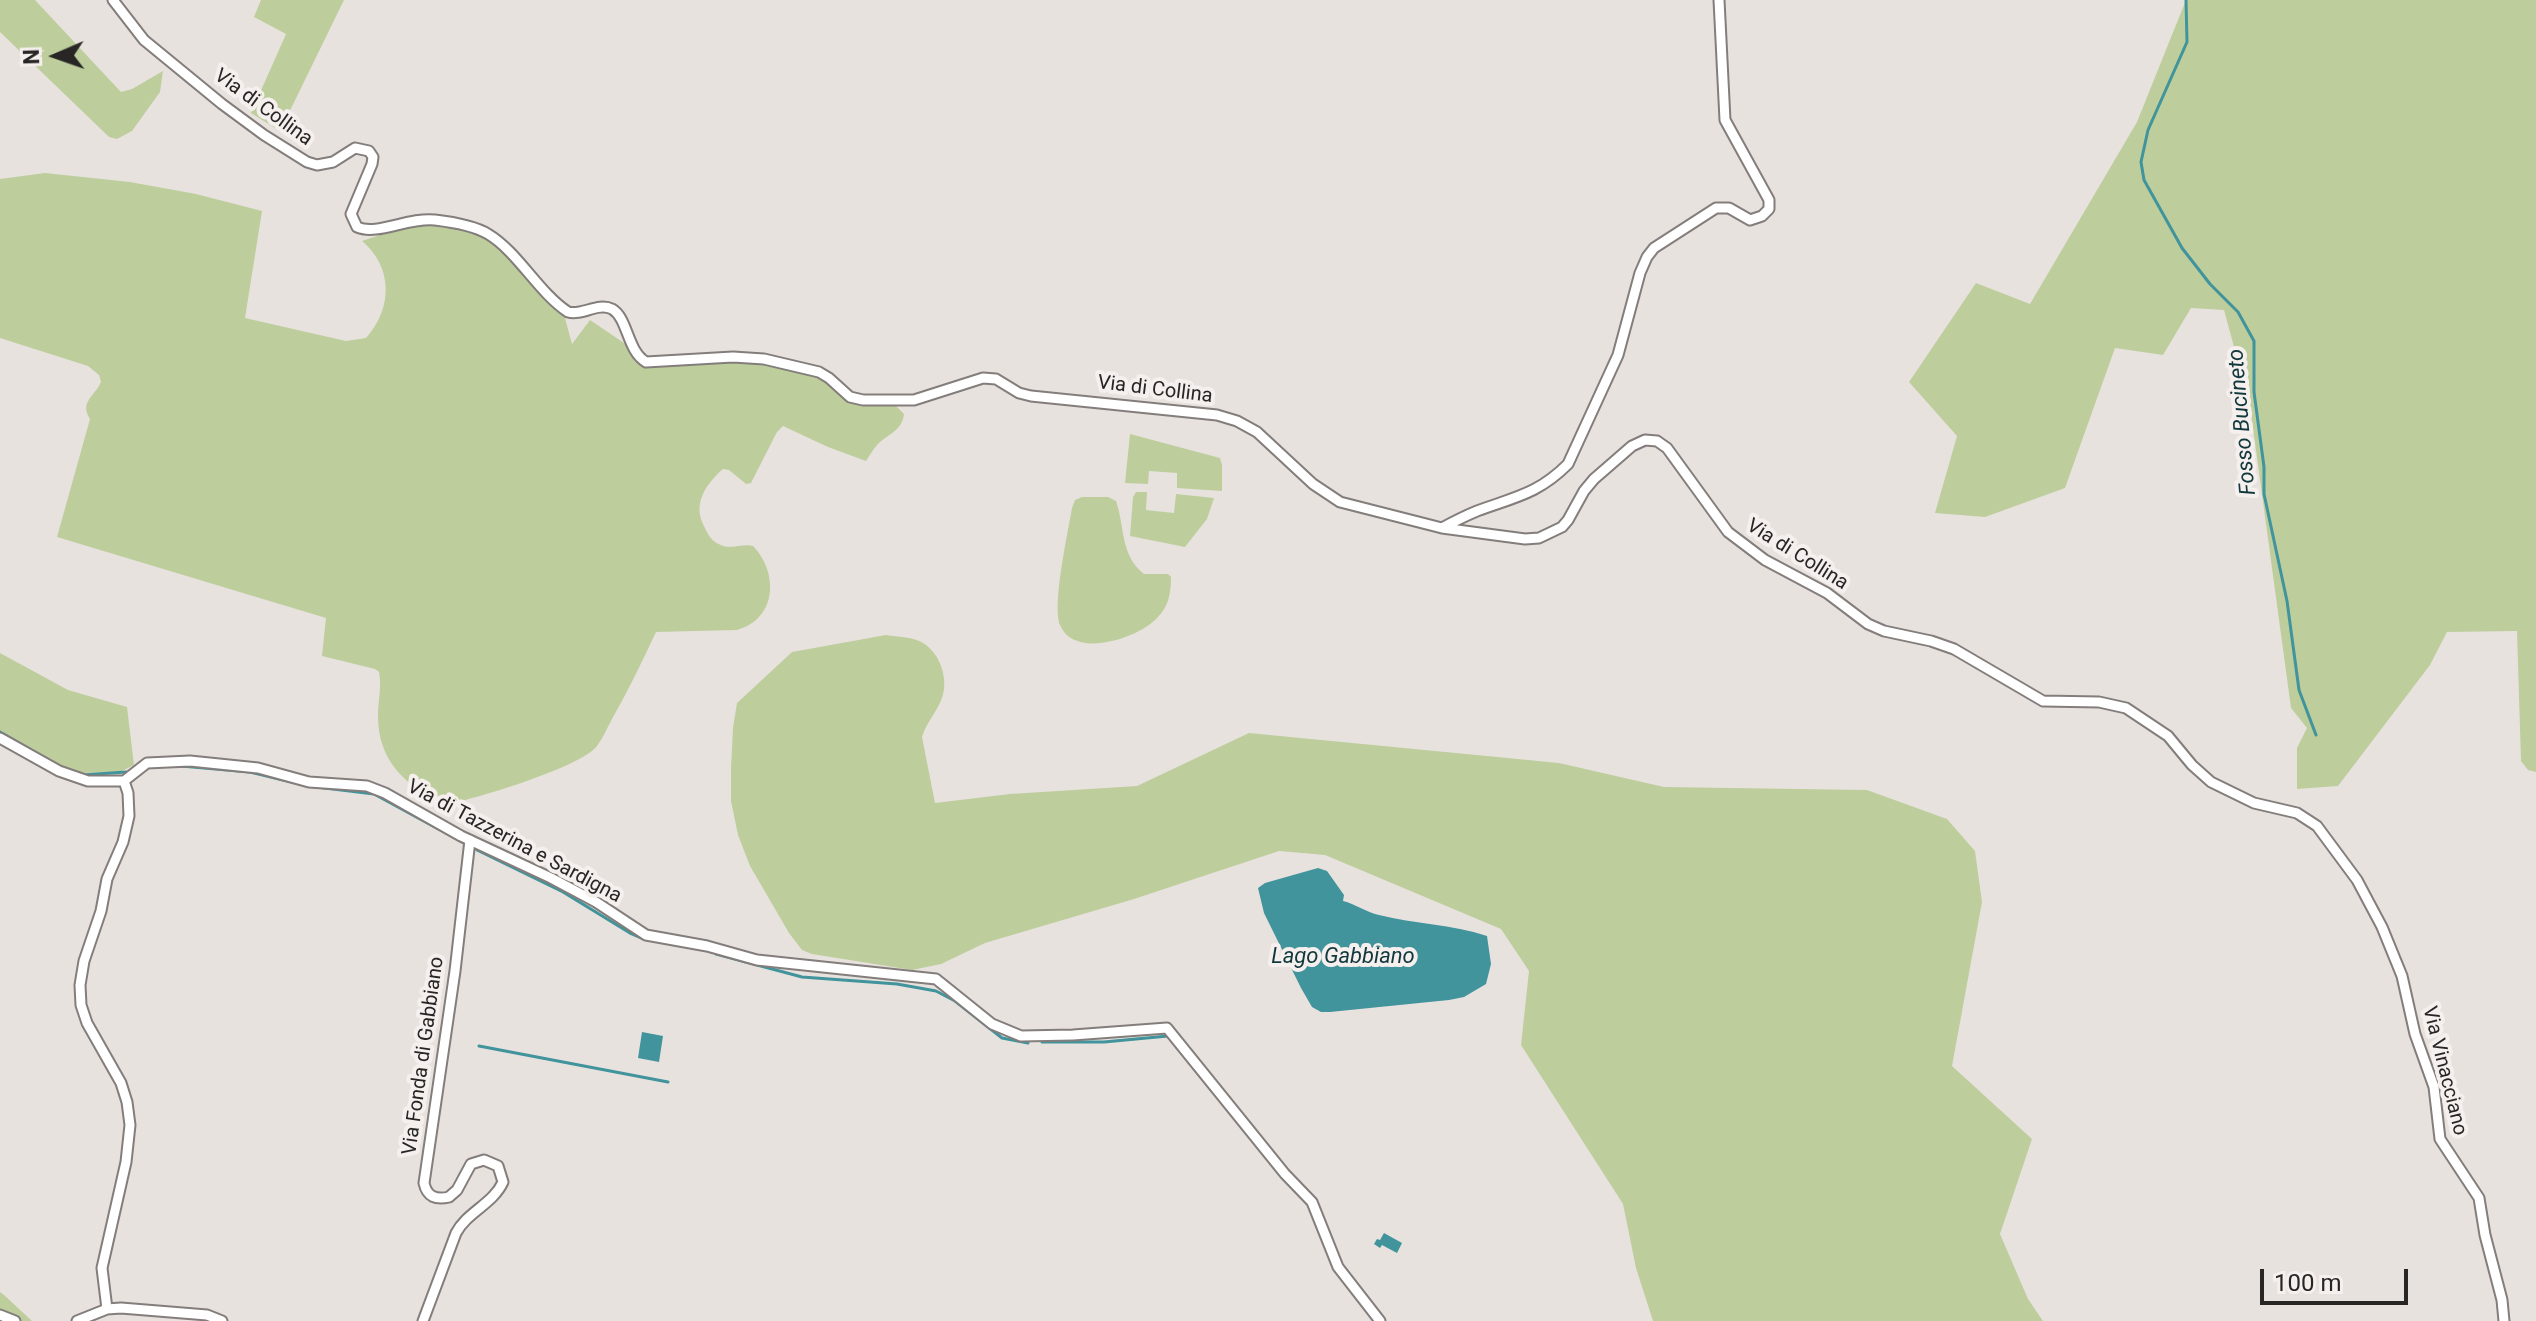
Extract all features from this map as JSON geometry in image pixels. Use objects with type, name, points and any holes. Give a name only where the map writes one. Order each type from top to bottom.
[{"type":"street","name":"Via di Collina","points":[[113,0],[144,40],[240,118],[298,156],[313,164],[323,165],[355,148],[369,151],[373,157],[372,164],[351,214],[357,227],[374,230],[427,219],[481,231],[502,245],[568,312],[578,314],[602,307],[616,312],[637,354],[646,362],[733,357],[764,359],[819,372],[850,397],[863,400],[914,400],[973,379],[988,378],[1031,396],[1217,415],[1257,432],[1334,500],[1442,528],[1525,539],[1547,536],[1568,520],[1584,491],[1621,454],[1645,440],[1657,441],[1667,448],[1728,532],[1765,560],[1827,593],[1868,624],[1954,649],[2043,701],[2099,702],[2126,708],[2168,736],[2211,782],[2254,803],[2297,813],[2328,837]]},
{"type":"street","points":[[1442,528],[1476,511],[1530,493],[1568,464],[1618,355],[1640,273],[1654,248],[1716,208],[1729,208],[1750,220],[1762,216],[1769,209],[1769,200],[1725,120],[1719,0]]},
{"type":"street","points":[[0,738],[71,777],[97,782],[124,781],[128,793],[129,816],[123,842],[107,879],[80,985],[81,1005],[87,1023],[121,1083],[130,1125],[126,1162],[102,1268],[107,1309]]},
{"type":"street","name":"Via di Tazzerina e Sardigna","points":[[124,781],[147,763],[190,761],[258,768],[309,782],[367,786],[596,902],[646,935],[707,946],[757,960],[936,979],[992,1024],[1010,1033],[1030,1037],[1167,1028],[1285,1174],[1312,1202],[1338,1267],[1380,1321]]},
{"type":"street","name":"Via Vinacciano","points":[[2328,837],[2366,896],[2402,976],[2415,1034],[2434,1087],[2440,1139],[2479,1198],[2504,1321]]},
{"type":"street","name":"Via Fonda di Gabbiano","points":[[423,1321],[456,1233],[503,1182],[498,1166],[484,1160],[471,1164],[457,1190],[449,1197],[438,1199],[429,1195],[424,1183],[455,971],[470,840]]},
{"type":"street","points":[[77,1321],[107,1309],[203,1314],[222,1321]]},
{"type":"street","points":[[0,1315],[15,1321]]},
{"type":"green space","points":[[0,0],[35,0],[121,92],[163,71],[160,92],[132,131],[117,139],[109,137],[0,32]]},
{"type":"green space","points":[[261,0],[344,0],[280,131],[251,113],[286,34],[254,17]]},
{"type":"green space","points":[[2186,0],[2536,0],[2536,772],[2528,770],[2521,761],[2517,631],[2447,632],[2430,665],[2338,786],[2297,789],[2297,748],[2307,728],[2291,708],[2250,406],[2224,310],[2191,308],[2163,355],[2115,348],[2065,488],[1985,517],[1935,513],[1957,436],[1909,382],[1976,283],[2030,304],[2137,122]]},
{"type":"green space","points":[[45,173],[130,182],[196,194],[262,211],[245,318],[346,341],[366,338],[381,314],[386,288],[380,263],[362,241],[410,225],[437,224],[478,234],[501,250],[565,318],[572,344],[590,320],[627,345],[635,362],[644,368],[744,362],[776,365],[822,378],[852,402],[896,406],[904,414],[903,420],[876,446],[866,461],[783,426],[751,483],[746,484],[729,470],[723,469],[703,495],[701,518],[715,542],[729,547],[753,546],[761,557],[767,569],[770,594],[760,616],[737,630],[656,632],[597,746],[549,773],[444,805],[406,780],[389,759],[379,732],[379,672],[322,656],[326,618],[57,537],[90,419],[87,404],[101,382],[99,375],[88,366],[0,338],[0,179]]},
{"type":"green space","points":[[1130,434],[1220,458],[1222,491],[1177,488],[1177,473],[1149,471],[1148,484],[1125,483]]},
{"type":"green space","points":[[1136,492],[1147,492],[1146,510],[1174,513],[1176,494],[1214,498],[1207,519],[1185,547],[1130,536]]},
{"type":"green space","points":[[1108,497],[1116,501],[1127,549],[1136,566],[1144,574],[1168,574],[1171,577],[1169,598],[1158,617],[1137,632],[1108,642],[1092,643],[1067,636],[1058,615],[1072,508],[1075,500]]},
{"type":"green space","points":[[886,635],[923,643],[934,653],[942,667],[942,698],[922,737],[935,803],[1010,794],[1137,786],[1249,733],[1559,763],[1664,787],[1867,790],[1947,819],[1975,851],[1982,902],[1952,1066],[2032,1139],[2000,1234],[2028,1299],[2043,1321],[1653,1321],[1636,1268],[1623,1204],[1521,1045],[1529,971],[1501,929],[1325,855],[1279,851],[1134,899],[985,943],[941,964],[912,970],[802,950],[750,866],[738,835],[731,801],[733,728],[737,703],[792,652]]},
{"type":"green space","points":[[0,653],[68,690],[127,707],[134,765],[120,772],[80,773],[61,766],[0,731]]},
{"type":"green space","points":[[0,1292],[4,1295],[32,1321],[0,1321]]},
{"type":"water","name":"Lago Gabbiano","points":[[1318,868],[1327,871],[1344,895],[1343,901],[1370,912],[1487,936],[1491,964],[1486,984],[1464,997],[1449,1000],[1330,1012],[1321,1012],[1312,1007],[1264,913],[1258,888],[1265,883]]},
{"type":"water","points":[[642,1032],[663,1036],[659,1062],[638,1058]]},
{"type":"water","points":[[1384,1233],[1402,1243],[1397,1253],[1374,1244]]},
{"type":"waterway","name":"Fosso Bucineto","points":[[2186,0],[2187,42],[2148,130],[2141,162],[2144,180],[2182,248],[2210,284],[2238,312],[2254,341],[2254,392],[2264,467],[2264,494],[2287,601],[2299,690],[2316,735]]},
{"type":"waterway","points":[[0,732],[57,765]]},
{"type":"waterway","points":[[181,766],[250,772],[308,786],[374,794],[466,844]]},
{"type":"waterway","points":[[82,775],[126,772]]},
{"type":"waterway","points":[[477,850],[563,892],[644,939]]},
{"type":"waterway","points":[[716,954],[802,977],[897,984],[936,991],[955,1001],[1002,1038],[1028,1043]]},
{"type":"waterway","points":[[1042,1042],[1104,1042],[1168,1036]]},
{"type":"waterway","points":[[479,1046],[668,1082]]}]
